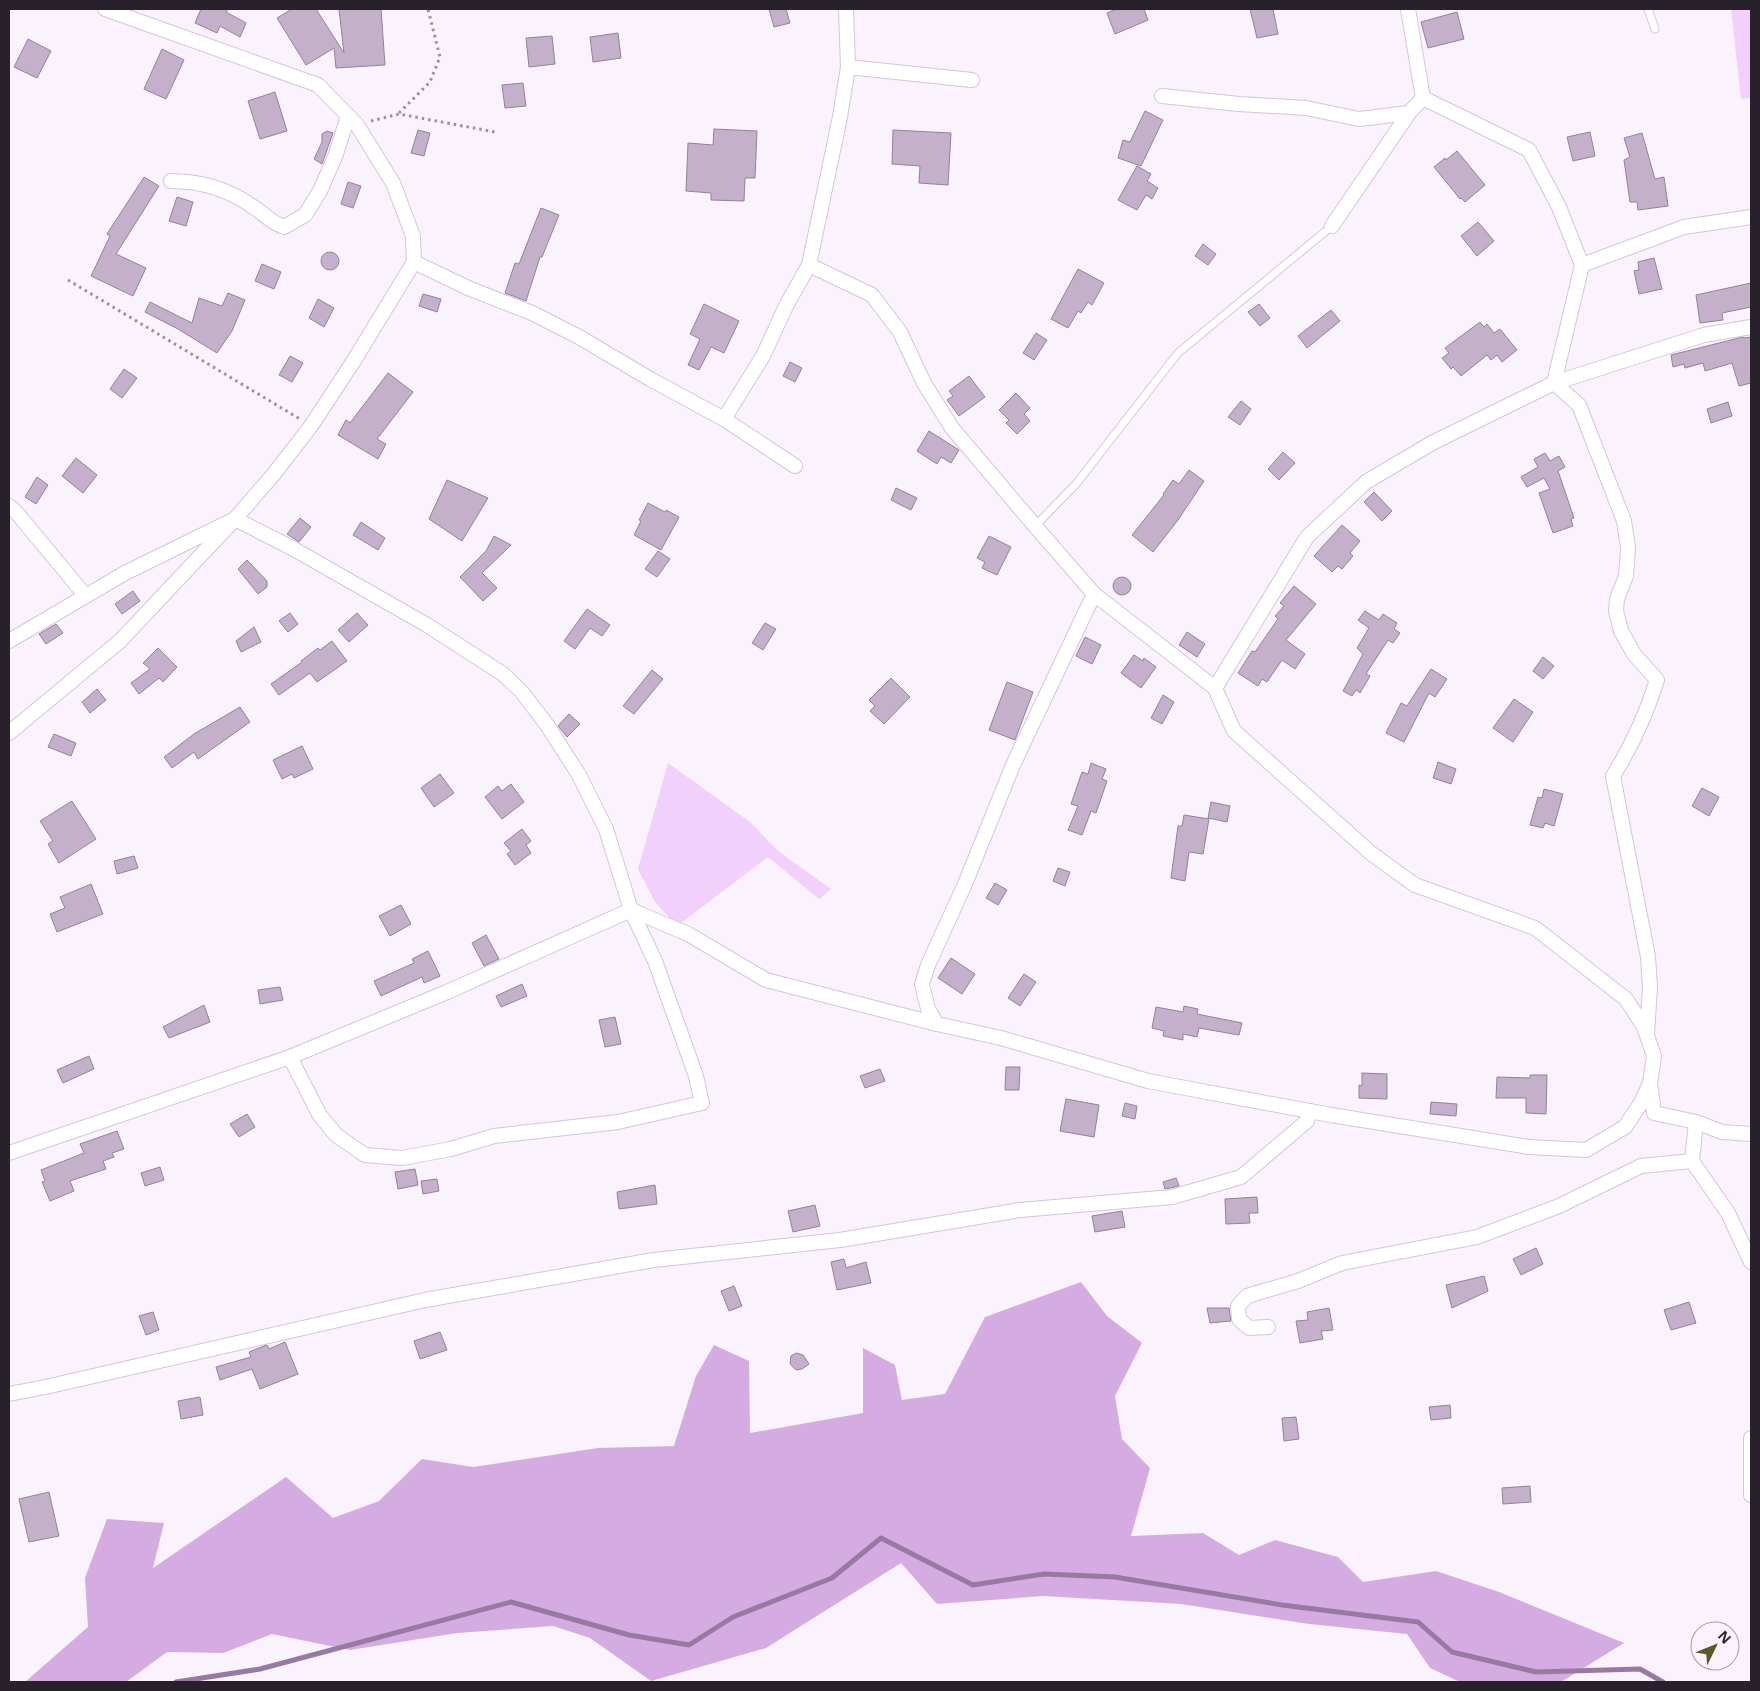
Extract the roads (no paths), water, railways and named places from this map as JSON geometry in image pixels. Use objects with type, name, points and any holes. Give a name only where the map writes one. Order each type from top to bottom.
[{"type":"street","points":[[9,733],[120,641],[235,518],[311,426],[353,362],[414,262],[413,236],[393,183],[352,121],[318,85],[105,9]]},
{"type":"street","points":[[724,419],[763,356],[787,304],[809,265],[840,117],[848,67],[846,9]]},
{"type":"street","points":[[1408,9],[1423,98]]},
{"type":"street","points":[[848,67],[972,80]]},
{"type":"street","points":[[1162,96],[1306,108],[1359,119],[1409,113]]},
{"type":"street","points":[[1332,226],[1409,113],[1423,98]]},
{"type":"street","points":[[1423,98],[1529,150],[1559,207],[1582,264],[1554,383]]},
{"type":"street","points":[[171,181],[204,184],[231,194],[254,208],[273,223],[284,227],[305,216],[320,191],[352,121]]},
{"type":"street","points":[[1582,264],[1684,227],[1751,217]]},
{"type":"street","points":[[414,262],[468,288],[532,313],[581,338],[650,379],[724,419],[795,466]]},
{"type":"street","points":[[9,1153],[290,1057],[447,992],[631,910],[688,934],[766,980],[937,1024],[1001,1038],[1148,1080],[1310,1111],[1529,1147],[1586,1150],[1625,1127],[1642,1103],[1650,1083],[1654,1056],[1644,1027],[1626,999],[1534,928],[1415,885],[1372,854],[1234,730],[1215,688],[1094,594],[952,428],[924,383],[900,332],[872,295],[809,265]]},
{"type":"street","points":[[1215,688],[1307,537],[1366,482],[1432,443],[1554,383],[1704,335],[1751,327]]},
{"type":"street","points":[[1554,383],[1579,406],[1624,521],[1628,557],[1626,576],[1617,600],[1616,611],[1621,631],[1634,654],[1657,680],[1648,709],[1630,749],[1613,776],[1648,958],[1650,987],[1647,1035]]},
{"type":"street","points":[[9,506],[85,595]]},
{"type":"street","points":[[9,640],[125,573],[235,518]]},
{"type":"street","points":[[235,518],[292,548],[427,625],[503,674],[521,691],[548,725],[579,775],[606,829],[631,910],[655,961],[696,1076],[702,1103],[618,1122],[494,1136],[451,1149],[402,1158],[364,1155],[336,1135],[320,1114],[290,1057]]},
{"type":"street","points":[[937,1024],[928,1009],[922,984],[928,965],[965,884],[1013,765],[1094,594]]},
{"type":"street","points":[[1650,1083],[1654,1113],[1696,1122],[1722,1132],[1751,1134]]},
{"type":"street","points":[[9,1394],[425,1300],[654,1260],[840,1240],[1020,1210],[1172,1198],[1241,1177],[1307,1121],[1310,1111]]},
{"type":"street","points":[[1696,1122],[1692,1160],[1728,1213],[1751,1262]]},
{"type":"street","points":[[1268,1327],[1249,1328],[1239,1319],[1238,1306],[1247,1296],[1298,1281],[1342,1263],[1477,1237],[1559,1206],[1641,1166],[1692,1160]]},
{"type":"street","points":[[1751,1438],[1751,1495]]},
{"type":"lane","points":[[1648,9],[1655,29]]},
{"type":"lane","points":[[1035,526],[1076,484],[1178,353],[1332,226]]},
{"type":"waterway","points":[[176,1682],[260,1669],[511,1602],[629,1635],[689,1645],[733,1617],[832,1578],[881,1538],[973,1585],[1044,1574],[1115,1577],[1282,1605],[1418,1622],[1452,1652],[1536,1672],[1640,1669],[1663,1682]]}]
